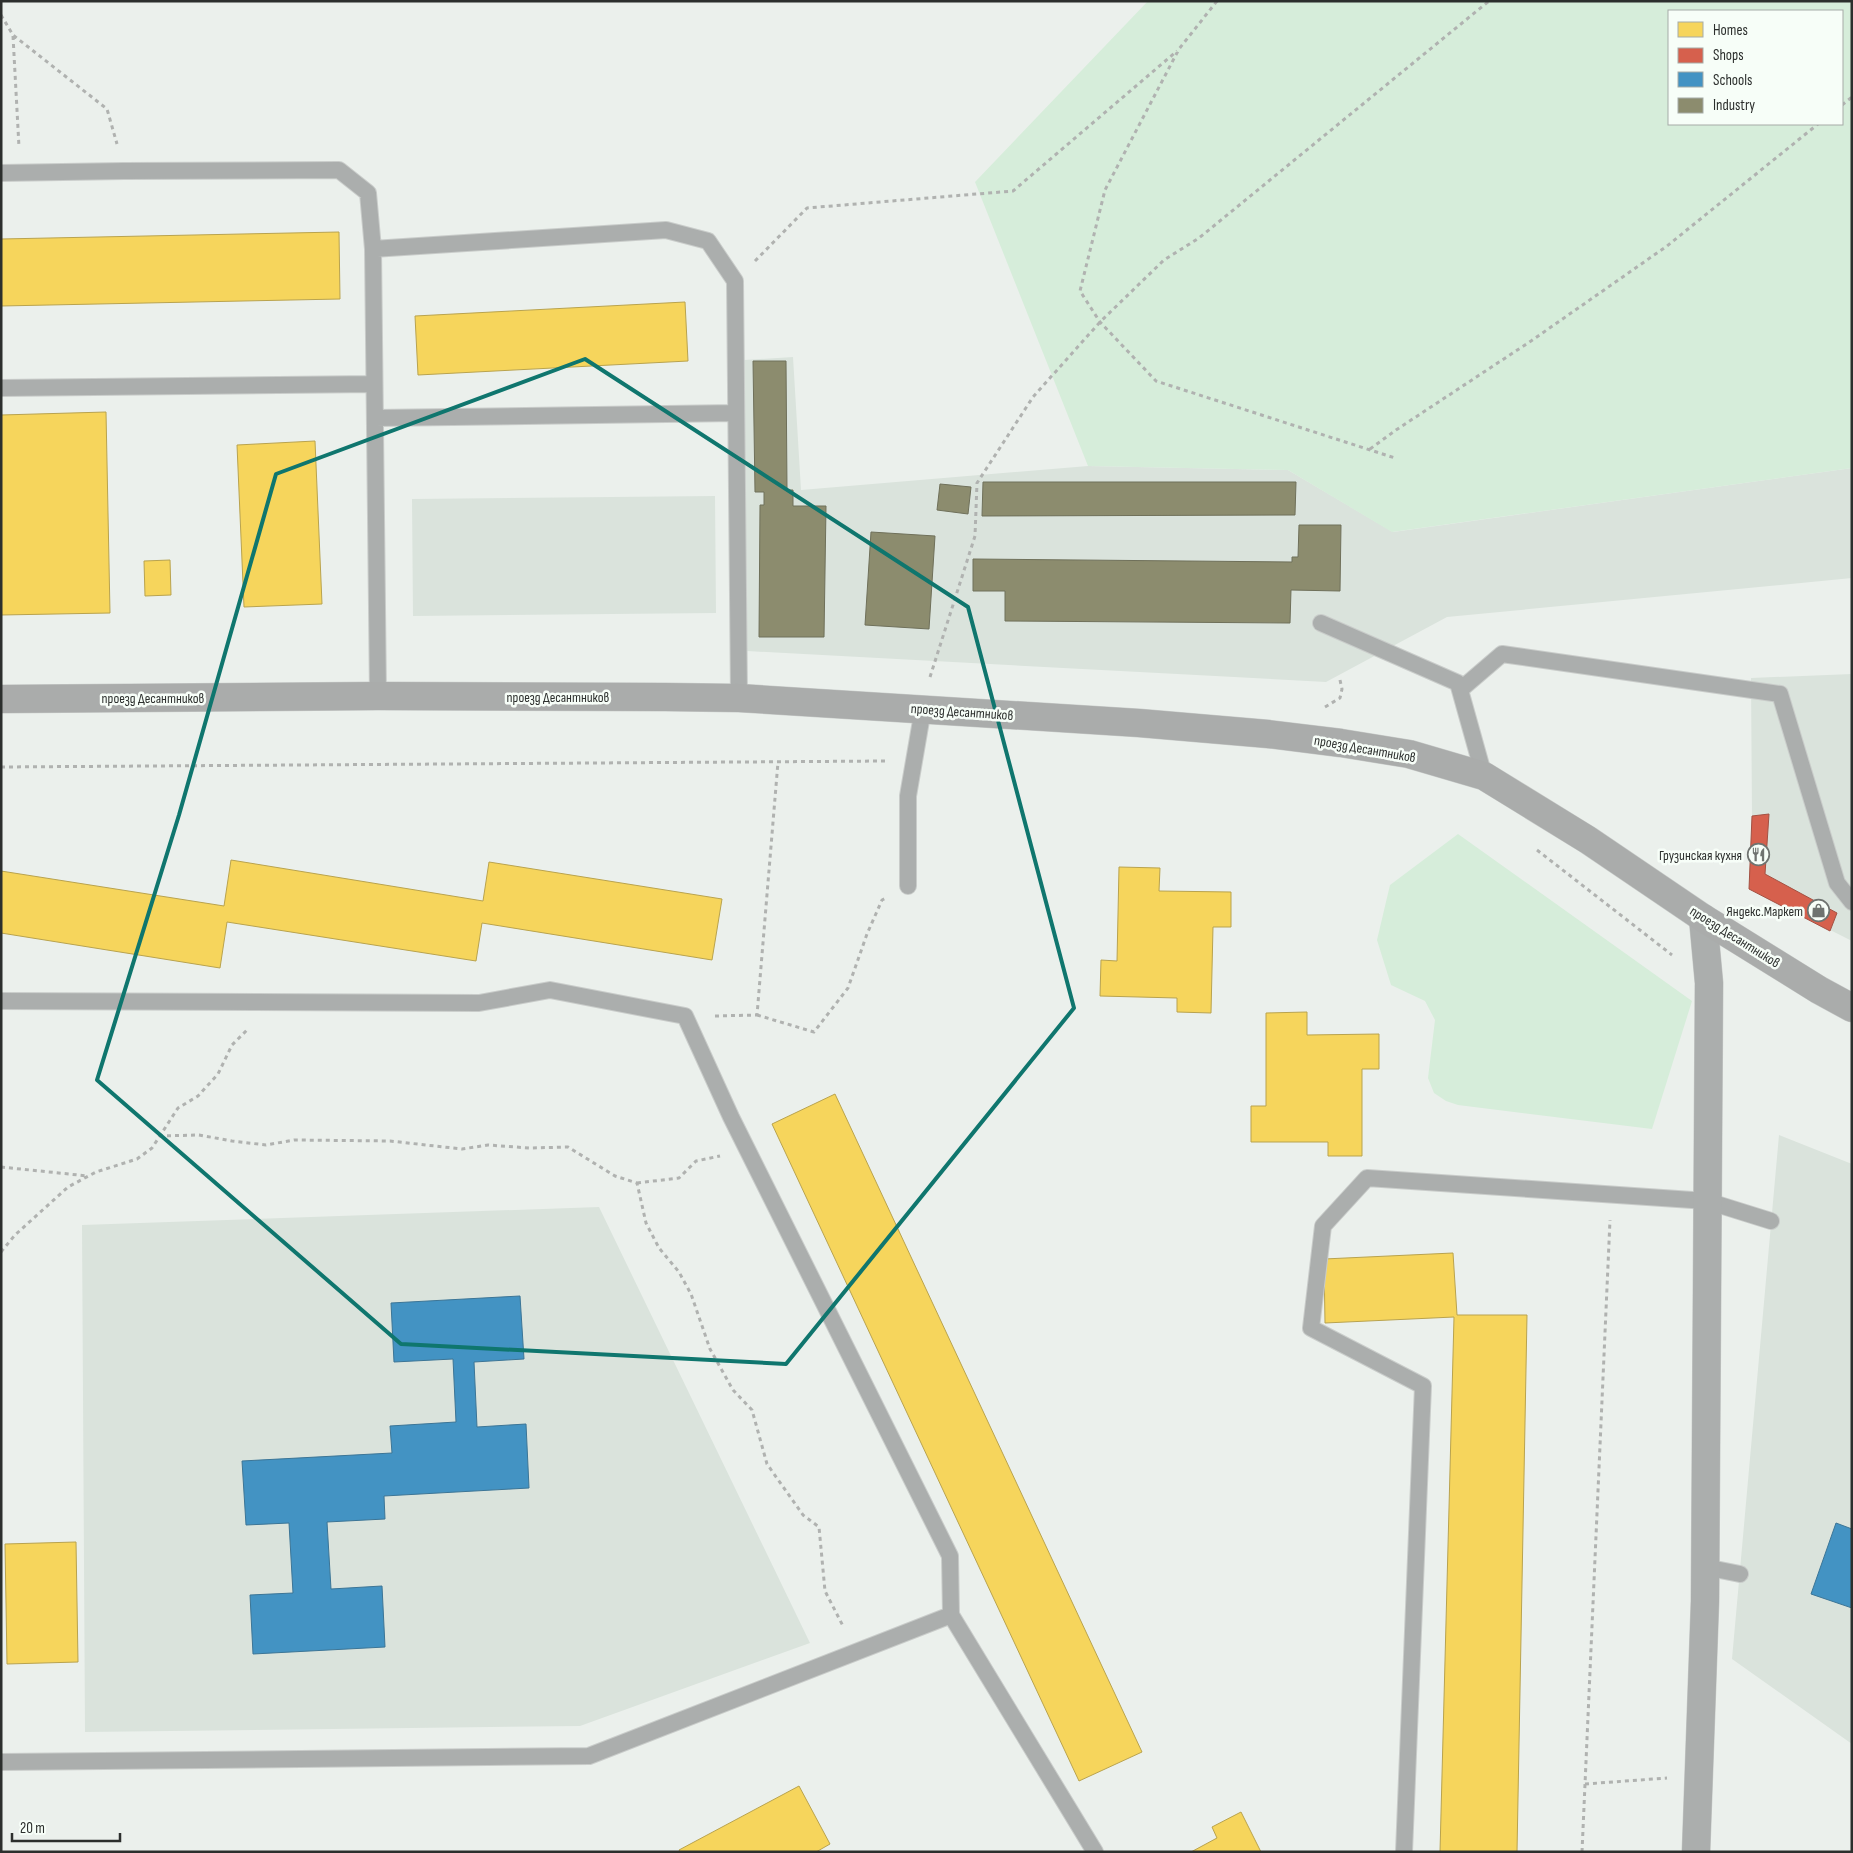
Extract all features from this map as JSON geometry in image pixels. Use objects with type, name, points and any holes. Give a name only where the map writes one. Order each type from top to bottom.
[{"type":"street","name":"проезд Десантников","points":[[1,699],[378,696],[738,698],[1139,723],[1295,737],[1409,754],[1484,776],[1536,806],[1703,918],[1819,990],[1852,1008]]},
{"type":"street","points":[[1696,1852],[1705,1568],[1709,983],[1703,918]]},
{"type":"lane","points":[[1,173],[124,170],[339,170],[368,192],[373,249],[378,696]]},
{"type":"lane","points":[[373,249],[666,230],[708,240],[735,282],[738,698]]},
{"type":"lane","points":[[1,388],[374,384]]},
{"type":"lane","points":[[374,418],[736,412]]},
{"type":"lane","points":[[1321,624],[1458,683],[1484,776]]},
{"type":"lane","points":[[1460,690],[1502,654],[1780,694],[1837,883],[1852,902]]},
{"type":"lane","points":[[908,886],[908,796],[923,709]]},
{"type":"lane","points":[[1,1001],[480,1002],[550,990],[685,1016],[747,1148],[950,1556],[951,1615],[1095,1852]]},
{"type":"lane","points":[[1404,1852],[1423,1386],[1311,1328],[1323,1226],[1367,1178],[1707,1201],[1771,1221]]},
{"type":"lane","points":[[1705,1568],[1740,1574]]},
{"type":"lane","points":[[1,1762],[589,1756],[951,1615]]},
{"type":"path","points":[[735,282],[808,208],[1013,191],[1179,48],[1218,1]]},
{"type":"path","points":[[929,682],[975,536],[977,484],[1033,397],[1100,322],[1164,260],[1199,238],[1489,1]]},
{"type":"path","points":[[1,15],[13,35],[107,109],[124,170]]},
{"type":"path","points":[[13,35],[20,173]]},
{"type":"path","points":[[1179,48],[1105,190],[1080,291],[1100,322],[1156,381],[1395,458]]},
{"type":"path","points":[[1370,450],[1396,430],[1531,341],[1666,246],[1817,125]]},
{"type":"path","points":[[1,767],[914,760]]},
{"type":"path","points":[[757,1015],[778,762]]},
{"type":"path","points":[[1532,845],[1679,960]]},
{"type":"path","points":[[685,1016],[757,1015],[814,1032],[848,988],[867,934],[882,900],[908,886]]},
{"type":"path","points":[[1,1252],[15,1235],[68,1187],[96,1172],[137,1159],[152,1148],[178,1108],[198,1096],[218,1074],[232,1045],[274,1002]]},
{"type":"path","points":[[159,1136],[199,1135],[266,1145],[294,1140],[390,1141],[462,1148],[488,1145],[529,1148],[568,1147],[615,1176],[637,1183],[679,1178],[696,1161],[730,1154],[747,1148]]},
{"type":"path","points":[[1,1167],[89,1176]]},
{"type":"path","points":[[637,1183],[646,1223],[658,1248],[679,1272],[691,1294],[710,1349],[733,1390],[752,1410],[767,1464],[803,1515],[818,1527],[825,1591],[844,1625],[852,1653]]},
{"type":"path","points":[[1582,1852],[1611,1194]]},
{"type":"path","points":[[1585,1784],[1698,1776]]},
{"type":"highlighted area","points":[[585,359],[968,607],[1074,1008],[786,1364],[401,1344],[97,1080],[179,815],[276,474]]},
{"type":"shaded area","points":[[793,357],[801,490],[1088,466],[1288,470],[1393,532],[1852,468],[1852,578],[1447,617],[1326,682],[747,651],[744,360]]},
{"type":"shaded area","points":[[715,496],[716,613],[413,616],[412,499]]},
{"type":"shaded area","points":[[1852,674],[1852,941],[1749,889],[1752,816],[1751,678]]},
{"type":"shaded area","points":[[1779,1135],[1852,1164],[1852,1744],[1732,1659]]},
{"type":"shaded area","points":[[599,1207],[810,1643],[580,1726],[85,1732],[82,1225]]},
{"type":"green space","points":[[1148,1],[1852,1],[1852,468],[1392,532],[1288,470],[1088,466],[975,182]]},
{"type":"green space","points":[[1458,834],[1692,1001],[1652,1129],[1458,1105],[1446,1101],[1434,1093],[1428,1078],[1435,1020],[1425,1001],[1391,985],[1377,940],[1390,885]]},
{"type":"building: Homes","points":[[339,232],[340,299],[1,306],[1,239]]},
{"type":"building: Homes","points":[[685,302],[688,361],[418,375],[415,316]]},
{"type":"building: Homes","points":[[106,412],[110,613],[1,615],[1,415]]},
{"type":"building: Homes","points":[[315,441],[322,604],[244,607],[237,445]]},
{"type":"building: Homes","points":[[170,560],[171,595],[145,596],[144,561]]},
{"type":"building: Homes","points":[[231,860],[483,901],[489,862],[722,899],[712,960],[482,923],[476,961],[227,922],[220,968],[1,933],[1,871],[224,906]]},
{"type":"building: Homes","points":[[1119,867],[1160,868],[1159,891],[1231,892],[1231,927],[1213,927],[1211,1013],[1177,1012],[1177,998],[1100,996],[1101,960],[1117,961]]},
{"type":"building: Homes","points":[[1307,1012],[1307,1035],[1379,1034],[1379,1069],[1362,1069],[1362,1156],[1328,1156],[1328,1142],[1251,1142],[1251,1106],[1266,1106],[1266,1013]]},
{"type":"building: Homes","points":[[835,1094],[1142,1752],[1079,1781],[772,1124]]},
{"type":"building: Homes","points":[[1453,1253],[1457,1315],[1527,1315],[1517,1852],[1440,1852],[1454,1317],[1325,1323],[1324,1259]]},
{"type":"building: Homes","points":[[76,1542],[78,1662],[7,1664],[5,1544]]},
{"type":"building: Homes","points":[[799,1786],[830,1844],[816,1852],[680,1852],[679,1850]]},
{"type":"building: Homes","points":[[1241,1812],[1261,1852],[1191,1852],[1217,1838],[1212,1827]]},
{"type":"building: Shops","points":[[1769,814],[1765,874],[1837,913],[1830,931],[1749,889],[1752,816]]},
{"type":"building: Schools","points":[[520,1296],[524,1359],[474,1362],[477,1427],[526,1424],[529,1488],[384,1496],[385,1519],[327,1522],[331,1589],[382,1586],[385,1647],[253,1654],[250,1595],[293,1593],[289,1523],[246,1525],[242,1461],[392,1453],[390,1426],[456,1422],[453,1359],[394,1362],[391,1303]]},
{"type":"building: Schools","points":[[1836,1523],[1852,1529],[1852,1608],[1811,1594]]},
{"type":"building: Industry","points":[[753,361],[786,361],[787,490],[793,490],[793,506],[826,506],[824,637],[759,637],[760,505],[764,505],[764,492],[755,492]]},
{"type":"building: Industry","points":[[983,482],[1296,482],[1295,515],[982,516]]},
{"type":"building: Industry","points":[[940,484],[971,487],[968,514],[937,510]]},
{"type":"building: Industry","points":[[1299,525],[1341,525],[1340,591],[1291,590],[1290,623],[1005,621],[1005,591],[973,591],[973,559],[1292,562],[1292,557],[1298,557]]},
{"type":"building: Industry","points":[[871,532],[935,536],[929,629],[865,625]]},
{"type":"place","name":"Грузинская кухня","points":[[1758,855]]},
{"type":"place","name":"Яндекс.Маркет","points":[[1819,911]]}]
